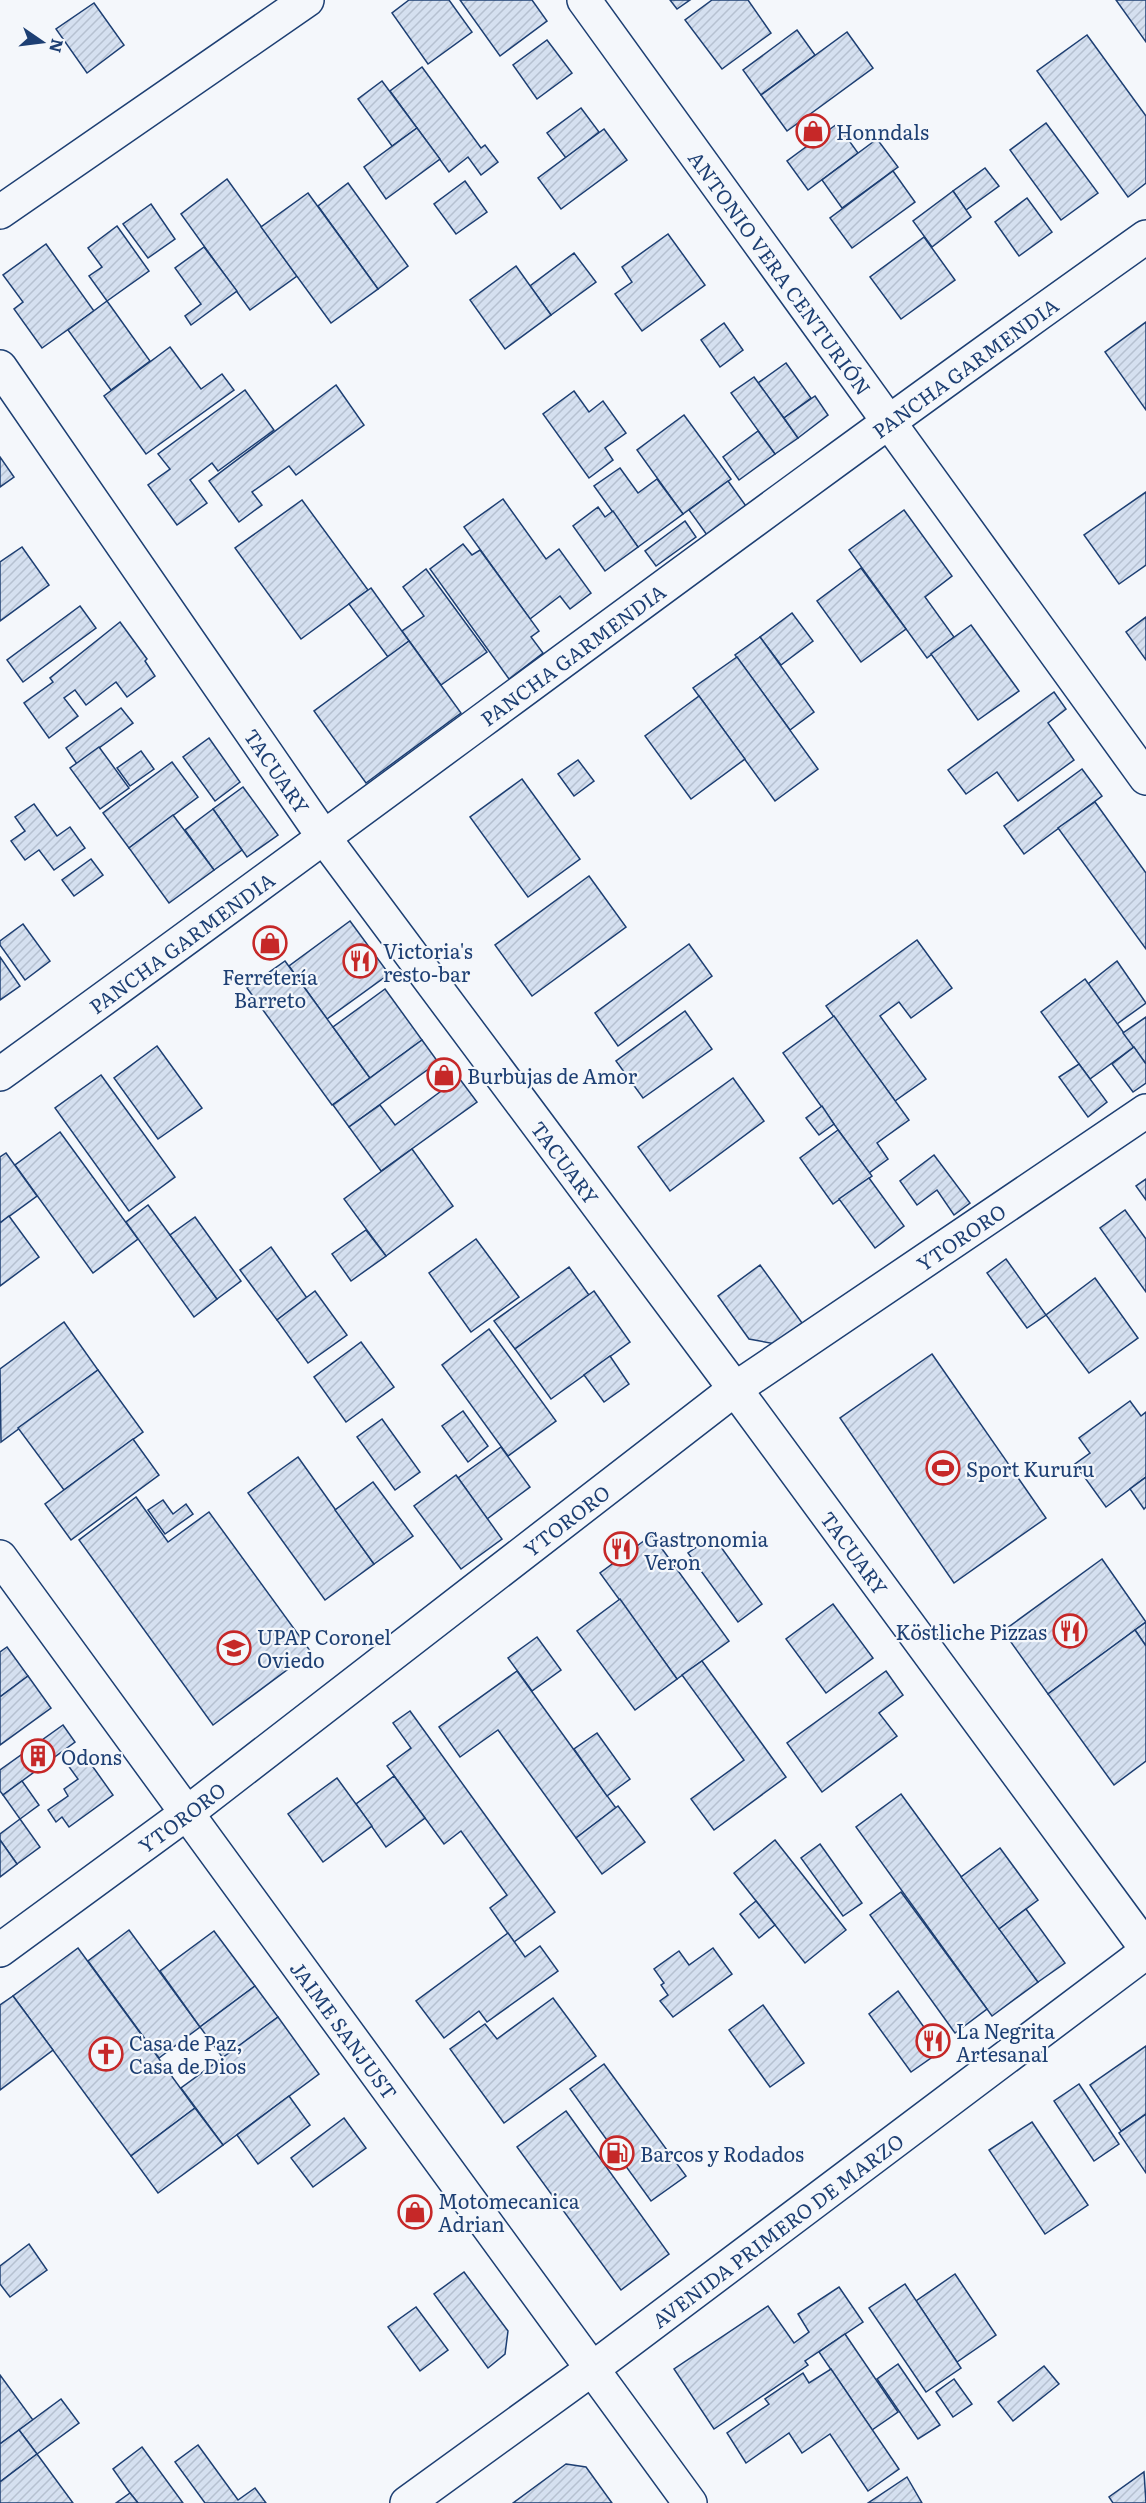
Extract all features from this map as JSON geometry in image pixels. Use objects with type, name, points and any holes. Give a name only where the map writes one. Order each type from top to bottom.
[{"type":"street","points":[[0,212],[307,0]]},
{"type":"street","name":"ANTONIO VERA CENTURIÓN","points":[[584,0],[1146,778]]},
{"type":"street","name":"PANCHA GARMENDIA","points":[[0,1074],[325,839],[888,420],[1146,237]]},
{"type":"street","name":"TACUARY","points":[[0,367],[325,839],[735,1389],[1146,1950]]},
{"type":"street","name":"YTORORO","points":[[0,1950],[187,1813],[735,1389],[1146,1111]]},
{"type":"street","name":"JAIME SANJUST","points":[[0,1557],[690,2503]]},
{"type":"street","name":"AVENIDA PRIMERO DE MARZO","points":[[407,2503],[592,2369],[1146,1950]]},
{"type":"building","points":[[409,0],[449,0],[472,32],[428,64],[392,13]]},
{"type":"building","points":[[460,0],[532,0],[547,21],[500,56]]},
{"type":"building","points":[[670,0],[690,0],[677,9]]},
{"type":"building","points":[[712,0],[748,0],[771,33],[722,69],[685,20]]},
{"type":"building","points":[[1116,0],[1146,0],[1146,42]]},
{"type":"building","points":[[94,3],[124,45],[87,73],[56,29]]},
{"type":"building","points":[[797,30],[815,55],[761,95],[743,70]]},
{"type":"building","points":[[847,32],[873,68],[787,131],[761,95]]},
{"type":"building","points":[[1087,35],[1146,116],[1146,183],[1128,197],[1037,71]]},
{"type":"building","points":[[547,40],[572,73],[537,99],[513,65]]},
{"type":"building","points":[[422,67],[481,148],[485,145],[498,162],[481,175],[468,157],[449,172],[390,91]]},
{"type":"building","points":[[382,81],[417,128],[392,146],[358,99]]},
{"type":"building","points":[[581,108],[599,132],[566,158],[547,133]]},
{"type":"building","points":[[1046,123],[1098,193],[1061,220],[1010,150]]},
{"type":"building","points":[[837,124],[858,153],[808,190],[787,161]]},
{"type":"building","points":[[417,128],[440,159],[386,199],[364,167]]},
{"type":"building","points":[[604,129],[627,160],[561,209],[538,178]]},
{"type":"building","points":[[877,139],[898,167],[842,208],[822,180]]},
{"type":"building","points":[[985,168],[999,186],[966,210],[953,191]]},
{"type":"building","points":[[893,171],[915,202],[852,248],[830,218]]},
{"type":"building","points":[[227,179],[297,276],[250,310],[181,214]]},
{"type":"building","points":[[465,181],[487,212],[456,234],[434,204]]},
{"type":"building","points":[[348,183],[408,266],[378,289],[318,206]]},
{"type":"building","points":[[953,191],[971,217],[932,247],[913,221]]},
{"type":"building","points":[[308,193],[378,289],[331,323],[261,227]]},
{"type":"building","points":[[1027,198],[1052,232],[1019,256],[995,222]]},
{"type":"building","points":[[151,204],[175,239],[148,258],[123,224]]},
{"type":"building","points":[[117,226],[149,271],[107,301],[89,276],[102,267],[88,248]]},
{"type":"building","points":[[668,234],[705,285],[642,331],[615,294],[632,282],[622,267]]},
{"type":"building","points":[[924,237],[955,280],[901,319],[870,277]]},
{"type":"building","points":[[46,244],[94,311],[42,348],[14,309],[23,302],[3,275]]},
{"type":"building","points":[[204,247],[237,291],[191,325],[185,316],[201,304],[175,268]]},
{"type":"building","points":[[574,253],[596,282],[551,315],[530,286]]},
{"type":"building","points":[[516,266],[551,315],[505,349],[470,300]]},
{"type":"building","points":[[107,301],[150,361],[111,390],[68,330]]},
{"type":"building","points":[[1146,322],[1146,410],[1105,352]]},
{"type":"building","points":[[724,323],[743,350],[720,367],[701,340]]},
{"type":"building","points":[[170,347],[201,389],[222,374],[234,390],[146,454],[104,396]]},
{"type":"building","points":[[786,363],[811,398],[784,418],[758,383]]},
{"type":"building","points":[[754,377],[798,438],[775,454],[731,393]]},
{"type":"building","points":[[336,385],[364,425],[296,475],[289,466],[252,492],[262,505],[239,522],[209,481]]},
{"type":"building","points":[[245,390],[274,430],[218,471],[212,463],[190,480],[207,503],[177,525],[148,485],[170,469],[158,454]]},
{"type":"building","points":[[574,391],[589,412],[603,401],[626,433],[605,448],[613,460],[589,478],[543,414]]},
{"type":"building","points":[[815,396],[828,415],[798,438],[784,418]]},
{"type":"building","points":[[684,415],[731,479],[683,514],[637,450]]},
{"type":"building","points":[[758,431],[775,454],[739,480],[723,457]]},
{"type":"building","points":[[0,457],[14,477],[0,487]]},
{"type":"building","points":[[620,468],[638,493],[657,479],[683,514],[638,547],[594,486]]},
{"type":"building","points":[[728,481],[746,506],[707,535],[689,510]]},
{"type":"building","points":[[1146,492],[1146,565],[1119,584],[1084,535]]},
{"type":"building","points":[[503,499],[546,559],[559,549],[591,593],[570,609],[560,596],[530,619],[464,527]]},
{"type":"building","points":[[302,500],[368,590],[301,639],[235,548]]},
{"type":"building","points":[[598,507],[605,517],[613,511],[638,547],[605,571],[573,526]]},
{"type":"building","points":[[904,510],[952,576],[925,597],[954,637],[927,658],[849,550]]},
{"type":"building","points":[[685,521],[696,537],[656,566],[645,551]]},
{"type":"building","points":[[463,544],[472,555],[480,550],[539,631],[531,637],[543,653],[509,679],[430,569]]},
{"type":"building","points":[[22,547],[49,585],[0,621],[0,562]]},
{"type":"building","points":[[861,568],[906,629],[861,662],[817,601]]},
{"type":"building","points":[[426,569],[487,652],[441,685],[402,631],[424,616],[403,587]]},
{"type":"building","points":[[371,588],[409,641],[388,657],[349,604]]},
{"type":"building","points":[[80,606],[96,628],[23,682],[7,660]]},
{"type":"building","points":[[792,613],[813,641],[781,665],[760,637]]},
{"type":"building","points":[[1146,617],[1146,660],[1126,632]]},
{"type":"building","points":[[120,622],[147,659],[145,661],[155,676],[127,697],[116,682],[86,705],[75,690],[64,698],[78,716],[49,738],[24,703],[53,682],[50,678]]},
{"type":"building","points":[[971,625],[1019,691],[978,720],[931,654]]},
{"type":"building","points":[[760,637],[814,712],[790,730],[735,655]]},
{"type":"building","points":[[409,641],[461,713],[366,783],[314,711]]},
{"type":"building","points":[[737,657],[818,769],[775,801],[693,688]]},
{"type":"building","points":[[1054,692],[1066,709],[1048,723],[1074,760],[1018,801],[997,772],[966,794],[948,770]]},
{"type":"building","points":[[699,696],[745,759],[691,799],[645,736]]},
{"type":"building","points":[[121,708],[133,723],[77,764],[66,748]]},
{"type":"building","points":[[209,738],[240,782],[215,801],[183,757]]},
{"type":"building","points":[[99,747],[129,788],[100,809],[70,768]]},
{"type":"building","points":[[141,751],[154,769],[130,786],[117,768]]},
{"type":"building","points":[[578,760],[594,781],[574,796],[558,774]]},
{"type":"building","points":[[172,762],[198,797],[129,848],[103,813]]},
{"type":"building","points":[[1082,769],[1102,796],[1024,854],[1004,826]]},
{"type":"building","points":[[522,779],[580,859],[528,897],[470,817]]},
{"type":"building","points":[[243,787],[278,835],[247,857],[213,809]]},
{"type":"building","points":[[1095,802],[1146,873],[1146,949],[1058,828]]},
{"type":"building","points":[[34,804],[57,836],[70,827],[85,848],[54,870],[39,850],[25,860],[11,841],[25,831],[15,817]]},
{"type":"building","points":[[213,809],[242,850],[214,870],[185,830]]},
{"type":"building","points":[[173,815],[214,870],[169,903],[129,848]]},
{"type":"building","points":[[91,859],[103,875],[74,896],[62,880]]},
{"type":"building","points":[[589,876],[626,927],[532,996],[495,945]]},
{"type":"building","points":[[350,921],[389,974],[327,1019],[289,966]]},
{"type":"building","points":[[23,924],[50,961],[25,980],[0,945],[0,941]]},
{"type":"building","points":[[917,940],[952,988],[911,1018],[899,1002],[880,1016],[926,1079],[895,1101],[826,1006]]},
{"type":"building","points":[[689,944],[712,976],[618,1046],[595,1013]]},
{"type":"building","points":[[0,957],[20,986],[0,1000]]},
{"type":"building","points":[[285,961],[370,1078],[332,1105],[247,988]]},
{"type":"building","points":[[1117,961],[1146,1003],[1117,1024],[1088,984]]},
{"type":"building","points":[[1085,979],[1134,1047],[1090,1079],[1041,1012]]},
{"type":"building","points":[[385,989],[422,1040],[370,1078],[333,1027]]},
{"type":"building","points":[[685,1011],[712,1049],[643,1098],[616,1061]]},
{"type":"building","points":[[834,1016],[909,1120],[877,1143],[888,1159],[869,1173],[783,1053]]},
{"type":"building","points":[[1146,1017],[1146,1064],[1123,1033]]},
{"type":"building","points":[[422,1040],[438,1062],[349,1127],[333,1105]]},
{"type":"building","points":[[157,1046],[202,1108],[158,1139],[114,1078]]},
{"type":"building","points":[[1134,1047],[1146,1064],[1146,1083],[1133,1092],[1112,1064]]},
{"type":"building","points":[[1079,1064],[1107,1102],[1088,1117],[1059,1077]]},
{"type":"building","points":[[101,1075],[175,1177],[129,1211],[55,1108]]},
{"type":"building","points":[[459,1078],[477,1102],[381,1171],[349,1127],[380,1105],[395,1125]]},
{"type":"building","points":[[733,1078],[764,1121],[670,1191],[638,1147]]},
{"type":"building","points":[[822,1106],[834,1124],[819,1135],[806,1118]]},
{"type":"building","points":[[838,1130],[872,1176],[833,1204],[800,1158]]},
{"type":"building","points":[[60,1132],[138,1239],[93,1273],[15,1165]]},
{"type":"building","points":[[412,1149],[453,1206],[386,1256],[344,1199]]},
{"type":"building","points":[[6,1153],[37,1196],[0,1223],[0,1157]]},
{"type":"building","points":[[934,1155],[970,1203],[954,1215],[937,1190],[917,1205],[900,1181]]},
{"type":"building","points":[[869,1178],[904,1226],[875,1248],[839,1199]]},
{"type":"building","points":[[1146,1179],[1146,1200],[1136,1186]]},
{"type":"building","points":[[148,1205],[217,1299],[194,1317],[126,1222]]},
{"type":"building","points":[[1125,1210],[1146,1239],[1146,1292],[1100,1228]]},
{"type":"building","points":[[9,1216],[39,1257],[0,1286],[0,1223]]},
{"type":"building","points":[[195,1217],[241,1281],[217,1299],[170,1235]]},
{"type":"building","points":[[366,1230],[386,1256],[351,1281],[332,1254]]},
{"type":"building","points":[[476,1239],[519,1297],[471,1332],[429,1273]]},
{"type":"building","points":[[271,1247],[307,1298],[277,1320],[240,1270]]},
{"type":"building","points":[[1006,1259],[1046,1315],[1027,1328],[987,1273]]},
{"type":"building","points":[[760,1265],[805,1327],[781,1345],[749,1339],[718,1296]]},
{"type":"building","points":[[569,1267],[589,1295],[515,1349],[494,1321]]},
{"type":"building","points":[[1095,1278],[1138,1338],[1089,1373],[1046,1315]]},
{"type":"building","points":[[315,1291],[347,1335],[308,1363],[277,1320]]},
{"type":"building","points":[[594,1291],[630,1342],[551,1399],[515,1349]]},
{"type":"building","points":[[64,1322],[98,1370],[1,1442],[0,1369]]},
{"type":"building","points":[[489,1329],[556,1421],[508,1456],[442,1365]]},
{"type":"building","points":[[361,1342],[394,1387],[346,1422],[314,1377]]},
{"type":"building","name":"Sport Kururu","points":[[932,1354],[1046,1518],[954,1583],[840,1418]]},
{"type":"building","points":[[610,1356],[629,1384],[604,1402],[584,1375]]},
{"type":"building","points":[[98,1370],[143,1432],[64,1490],[18,1428]]},
{"type":"building","points":[[1130,1401],[1141,1416],[1146,1412],[1146,1477],[1106,1507],[1075,1464],[1090,1453],[1079,1438]]},
{"type":"building","points":[[463,1411],[488,1446],[468,1462],[442,1426]]},
{"type":"building","points":[[382,1419],[420,1472],[395,1490],[357,1437]]},
{"type":"building","points":[[133,1439],[159,1475],[71,1540],[45,1504]]},
{"type":"building","points":[[501,1447],[530,1487],[487,1519],[458,1478]]},
{"type":"building","points":[[298,1457],[374,1564],[325,1600],[248,1493]]},
{"type":"building","points":[[456,1475],[502,1539],[461,1569],[414,1506]]},
{"type":"building","points":[[1146,1477],[1146,1507],[1144,1509],[1130,1489]]},
{"type":"building","points":[[373,1482],[413,1536],[374,1564],[335,1510]]},
{"type":"building","points":[[136,1497],[168,1542],[209,1512],[311,1652],[213,1725],[79,1540]]},
{"type":"building","points":[[163,1500],[173,1514],[186,1504],[193,1514],[165,1534],[148,1510]]},
{"type":"building","points":[[652,1535],[729,1641],[677,1679],[600,1573]]},
{"type":"building","points":[[713,1536],[762,1604],[738,1622],[688,1553]]},
{"type":"building","points":[[1102,1559],[1146,1622],[1048,1694],[1003,1631]]},
{"type":"building","points":[[620,1599],[677,1679],[635,1710],[577,1631]]},
{"type":"building","points":[[833,1604],[873,1658],[826,1693],[786,1639]]},
{"type":"building","points":[[1146,1622],[1146,1646],[1135,1630]]},
{"type":"building","points":[[1135,1630],[1146,1646],[1146,1761],[1114,1785],[1048,1694]]},
{"type":"building","points":[[537,1637],[561,1670],[532,1691],[508,1658]]},
{"type":"building","points":[[7,1647],[28,1676],[0,1697],[0,1652]]},
{"type":"building","points":[[702,1661],[786,1777],[714,1830],[691,1799],[744,1760],[682,1675]]},
{"type":"building","points":[[517,1671],[616,1808],[576,1838],[498,1730],[460,1757],[439,1727]]},
{"type":"building","points":[[886,1671],[903,1695],[879,1713],[897,1736],[822,1792],[787,1743]]},
{"type":"building","points":[[28,1676],[51,1708],[0,1745],[0,1697]]},
{"type":"building","points":[[410,1711],[555,1912],[514,1942],[490,1908],[507,1895],[461,1831],[444,1844],[387,1766],[411,1748],[393,1723]]},
{"type":"building","name":"Odons","points":[[63,1725],[75,1742],[3,1795],[0,1791],[0,1770]]},
{"type":"building","points":[[597,1733],[630,1779],[607,1796],[574,1749]]},
{"type":"building","points":[[83,1753],[113,1795],[69,1827],[62,1817],[56,1822],[48,1810],[68,1796],[64,1789],[78,1779],[67,1764]]},
{"type":"building","points":[[394,1776],[425,1818],[386,1847],[356,1804]]},
{"type":"building","points":[[337,1778],[372,1826],[323,1862],[288,1814]]},
{"type":"building","points":[[22,1781],[39,1805],[20,1819],[3,1795]]},
{"type":"building","points":[[901,1794],[1038,1982],[992,2016],[856,1827]]},
{"type":"building","points":[[618,1806],[645,1842],[602,1874],[576,1838]]},
{"type":"building","points":[[20,1819],[40,1847],[17,1864],[0,1840],[0,1834]]},
{"type":"building","points":[[0,1840],[17,1864],[0,1877]]},
{"type":"building","points":[[775,1840],[846,1930],[805,1963],[734,1873]]},
{"type":"building","points":[[820,1844],[862,1903],[843,1916],[801,1858]]},
{"type":"building","points":[[1000,1848],[1038,1900],[999,1929],[961,1877]]},
{"type":"building","points":[[901,1892],[987,2009],[955,2033],[870,1915]]},
{"type":"building","points":[[756,1901],[775,1925],[759,1938],[740,1914]]},
{"type":"building","points":[[1026,1909],[1065,1963],[1038,1982],[999,1929]]},
{"type":"building","points":[[129,1930],[200,2027],[159,2058],[88,1961]]},
{"type":"building","points":[[214,1931],[255,1986],[200,2027],[160,1971]]},
{"type":"building","points":[[508,1933],[525,1957],[540,1946],[558,1971],[487,2022],[479,2011],[444,2038],[416,2001]]},
{"type":"building","name":"Casa de Paz, Casa de Dios","points":[[78,1948],[195,2108],[131,2156],[13,1996]]},
{"type":"building","points":[[713,1948],[732,1974],[673,2017],[660,2001],[668,1995],[661,1985],[664,1983],[654,1969],[679,1951],[689,1965]]},
{"type":"building","points":[[255,1986],[278,2017],[223,2058],[200,2027]]},
{"type":"building","points":[[898,1991],[941,2051],[911,2072],[869,2014]]},
{"type":"building","points":[[13,1996],[53,2050],[0,2090],[0,2005]]},
{"type":"building","points":[[553,1998],[596,2056],[504,2123],[450,2049],[485,2024],[497,2039]]},
{"type":"building","points":[[763,2005],[804,2063],[770,2087],[729,2030]]},
{"type":"building","points":[[278,2017],[319,2074],[223,2145],[181,2088]]},
{"type":"building","points":[[1146,2046],[1146,2114],[1121,2131],[1090,2085]]},
{"type":"building","points":[[604,2064],[686,2176],[651,2201],[570,2089]]},
{"type":"building","points":[[1079,2084],[1119,2144],[1094,2161],[1054,2101]]},
{"type":"building","points":[[289,2096],[310,2125],[258,2164],[237,2135]]},
{"type":"building","points":[[195,2108],[223,2145],[158,2193],[131,2156]]},
{"type":"building","points":[[566,2111],[669,2254],[621,2290],[517,2147]]},
{"type":"building","points":[[1146,2114],[1146,2173],[1119,2133]]},
{"type":"building","points":[[344,2118],[366,2148],[313,2187],[291,2158]]},
{"type":"building","points":[[1032,2122],[1088,2205],[1045,2234],[989,2150]]},
{"type":"building","points":[[29,2244],[47,2270],[10,2297],[0,2284],[0,2266]]},
{"type":"building","points":[[464,2272],[508,2331],[505,2354],[488,2368],[434,2294]]},
{"type":"building","points":[[955,2274],[996,2335],[957,2362],[916,2301]]},
{"type":"building","points":[[905,2284],[961,2368],[926,2392],[869,2308]]},
{"type":"building","points":[[839,2287],[863,2322],[805,2361],[808,2365],[714,2429],[674,2369],[768,2306],[794,2343],[809,2332],[798,2314]]},
{"type":"building","points":[[416,2307],[448,2350],[420,2371],[388,2327]]},
{"type":"building","points":[[845,2334],[898,2412],[872,2430],[819,2352]]},
{"type":"building","points":[[898,2364],[940,2425],[918,2439],[877,2379]]},
{"type":"building","points":[[1044,2366],[1059,2384],[1013,2421],[998,2402]]},
{"type":"building","points":[[831,2369],[899,2469],[868,2491],[830,2434],[802,2453],[789,2433],[746,2463],[727,2433],[769,2404],[765,2399],[803,2373],[809,2383]]},
{"type":"building","points":[[0,2375],[33,2420],[0,2444]]},
{"type":"building","points":[[954,2379],[972,2404],[953,2417],[936,2392]]},
{"type":"building","points":[[61,2399],[79,2423],[37,2454],[19,2430]]},
{"type":"building","points":[[19,2430],[37,2454],[0,2482],[0,2444]]},
{"type":"building","points":[[198,2445],[238,2500],[255,2488],[266,2503],[205,2503],[175,2462]]},
{"type":"building","points":[[142,2447],[183,2503],[138,2503],[130,2493],[113,2469]]},
{"type":"building","points":[[37,2454],[73,2503],[0,2503],[0,2482]]},
{"type":"building","points":[[566,2464],[586,2467],[612,2503],[513,2503]]},
{"type":"building","points":[[1144,2472],[1146,2503],[1113,2503],[1109,2497]]},
{"type":"building","points":[[907,2477],[922,2503],[868,2503]]},
{"type":"building","points":[[130,2493],[138,2503],[116,2503]]},
{"type":"place","name":"Honndals","points":[[813,131]]},
{"type":"place","name":"Ferretería Barreto","points":[[270,943]]},
{"type":"place","name":"Victoria's resto-bar","points":[[360,961]]},
{"type":"place","name":"Burbujas de Amor","points":[[444,1075]]},
{"type":"place","name":"Sport Kururu","points":[[943,1468]]},
{"type":"place","name":"Gastronomia Veron","points":[[621,1549]]},
{"type":"place","name":"Köstliche Pizzas","points":[[1070,1631]]},
{"type":"place","name":"UPAP Coronel Oviedo","points":[[234,1648]]},
{"type":"place","name":"Odons","points":[[38,1756]]},
{"type":"place","name":"La Negrita Artesanal","points":[[933,2041]]},
{"type":"place","name":"Casa de Paz, Casa de Dios","points":[[106,2054]]},
{"type":"place","name":"Barcos y Rodados","points":[[617,2153]]},
{"type":"place","name":"Motomecanica Adrian","points":[[415,2212]]}]
